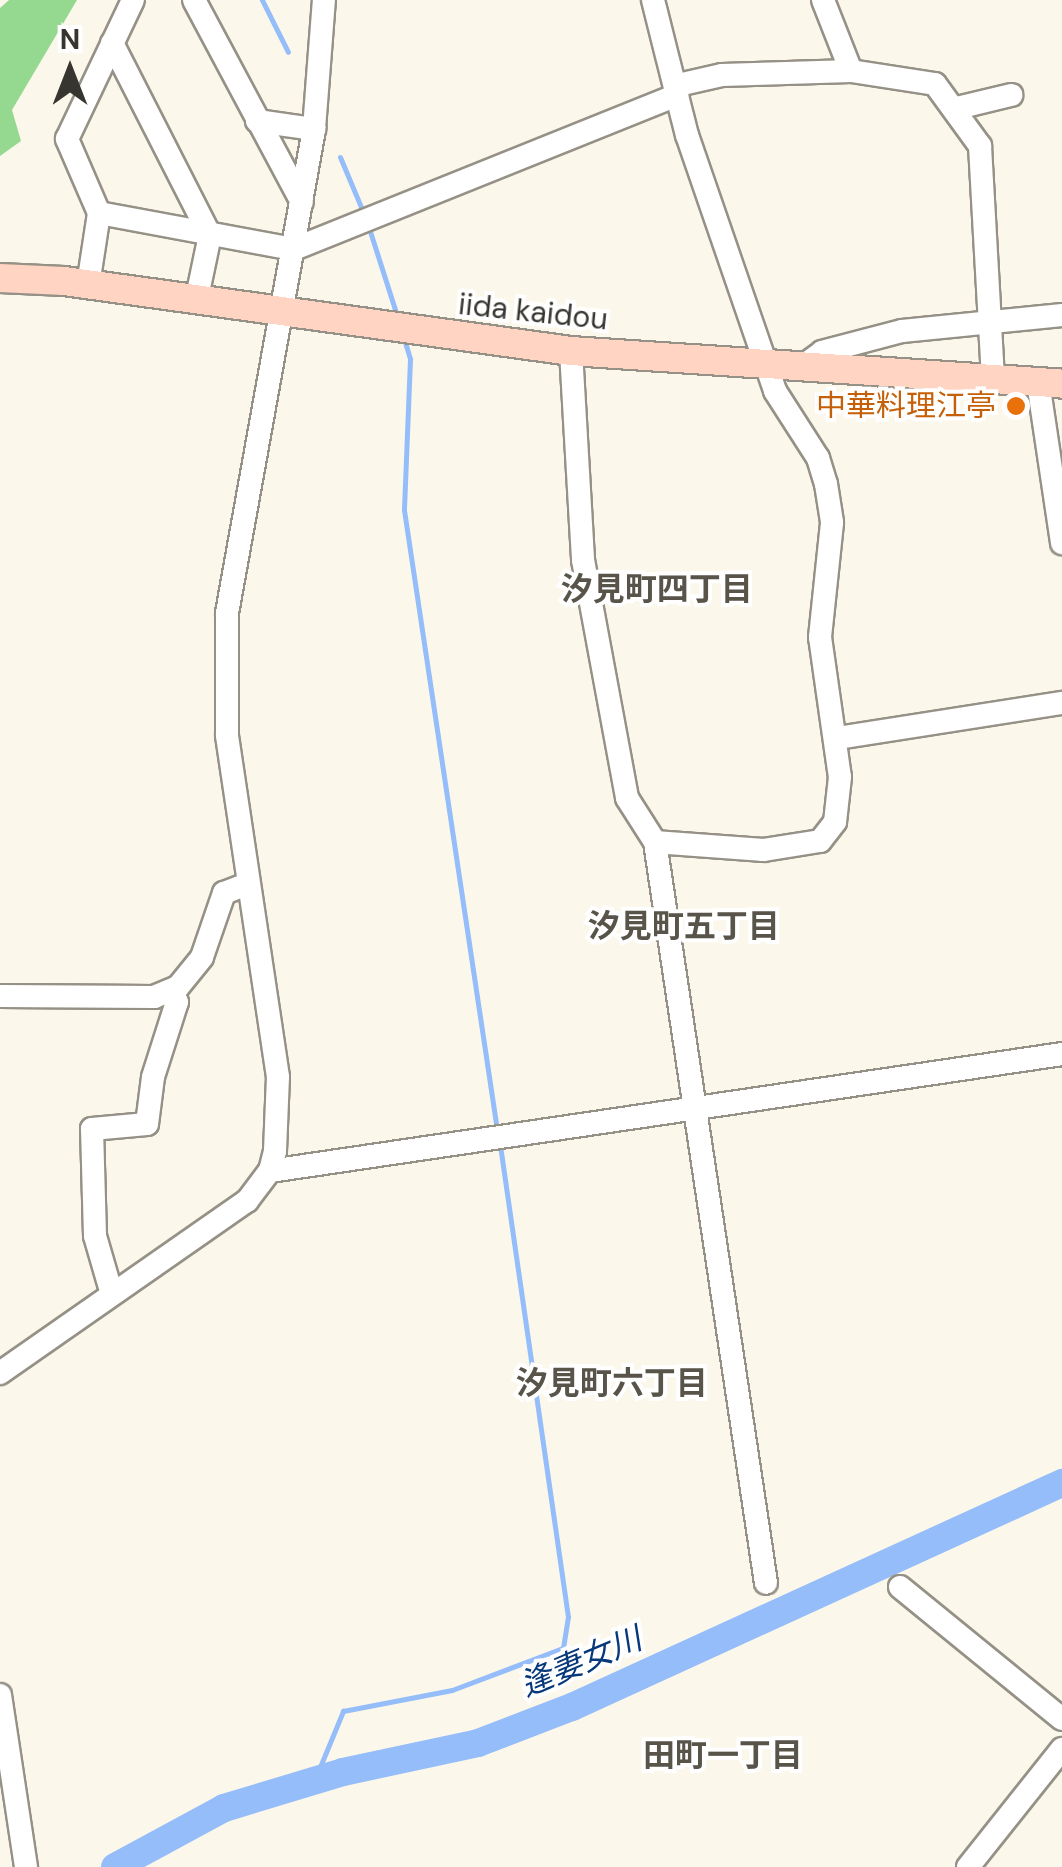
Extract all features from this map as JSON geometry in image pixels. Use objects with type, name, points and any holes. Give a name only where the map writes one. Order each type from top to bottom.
[{"type":"main road","name":"iida kaidou","points":[[0,278],[88,285],[278,315],[571,351],[1050,383]]},
{"type":"street","points":[[88,285],[99,213],[67,139],[134,0]]},
{"type":"street","points":[[194,0],[302,202]]},
{"type":"street","points":[[270,1172],[278,1077],[246,884],[227,735],[227,613],[314,129],[324,0]]},
{"type":"street","points":[[654,0],[678,90],[785,367]]},
{"type":"street","points":[[824,0],[851,71]]},
{"type":"street","points":[[112,43],[210,235],[196,302]]},
{"type":"street","points":[[99,213],[294,249],[678,90],[722,76],[851,71],[915,76],[935,84],[957,108],[980,146],[985,175],[993,379]]},
{"type":"street","points":[[957,108],[1011,95]]},
{"type":"street","points":[[257,121],[314,129]]},
{"type":"street","points":[[655,842],[762,850],[820,842],[829,835],[840,800],[838,738],[820,637],[832,523],[818,458],[775,390],[785,367],[822,352],[993,319],[1062,316]]},
{"type":"street","points":[[571,351],[583,560],[627,798],[655,842],[766,1583]]},
{"type":"street","points":[[1050,383],[1062,544]]},
{"type":"street","points":[[838,738],[1062,704]]},
{"type":"street","points":[[0,996],[154,997],[170,990],[202,957],[224,893],[246,884]]},
{"type":"street","points":[[111,1291],[95,1236],[92,1130],[147,1124],[153,1076],[176,1002],[170,990]]},
{"type":"street","points":[[0,1373],[111,1291],[215,1226],[270,1172],[1062,1054]]},
{"type":"street","points":[[900,1587],[1062,1719]]},
{"type":"street","points":[[0,1696],[26,1867]]},
{"type":"street","points":[[968,1867],[1062,1749]]},
{"type":"green space","points":[[9,0],[77,0],[12,110],[21,141],[0,156],[0,8]]},
{"type":"waterway","points":[[262,0],[288,52]]},
{"type":"waterway","points":[[340,157],[364,214]]},
{"type":"waterway","points":[[368,225],[398,319]]},
{"type":"waterway","points":[[404,339],[410,359],[404,510],[497,1130]]},
{"type":"waterway","points":[[315,1779],[343,1711],[452,1690],[563,1648],[568,1617],[500,1145]]},
{"type":"waterway","name":"逢妻女川","points":[[115,1867],[224,1808],[343,1772],[478,1743],[572,1707],[1062,1483]]},
{"type":"place","name":"中華料理江亭","points":[[1016,406]]},
{"type":"district","name":"汐見町四丁目","points":[[657,589]]},
{"type":"district","name":"汐見町五丁目","points":[[684,926]]},
{"type":"district","name":"汐見町六丁目","points":[[612,1383]]},
{"type":"district","name":"田町一丁目","points":[[723,1755]]}]
